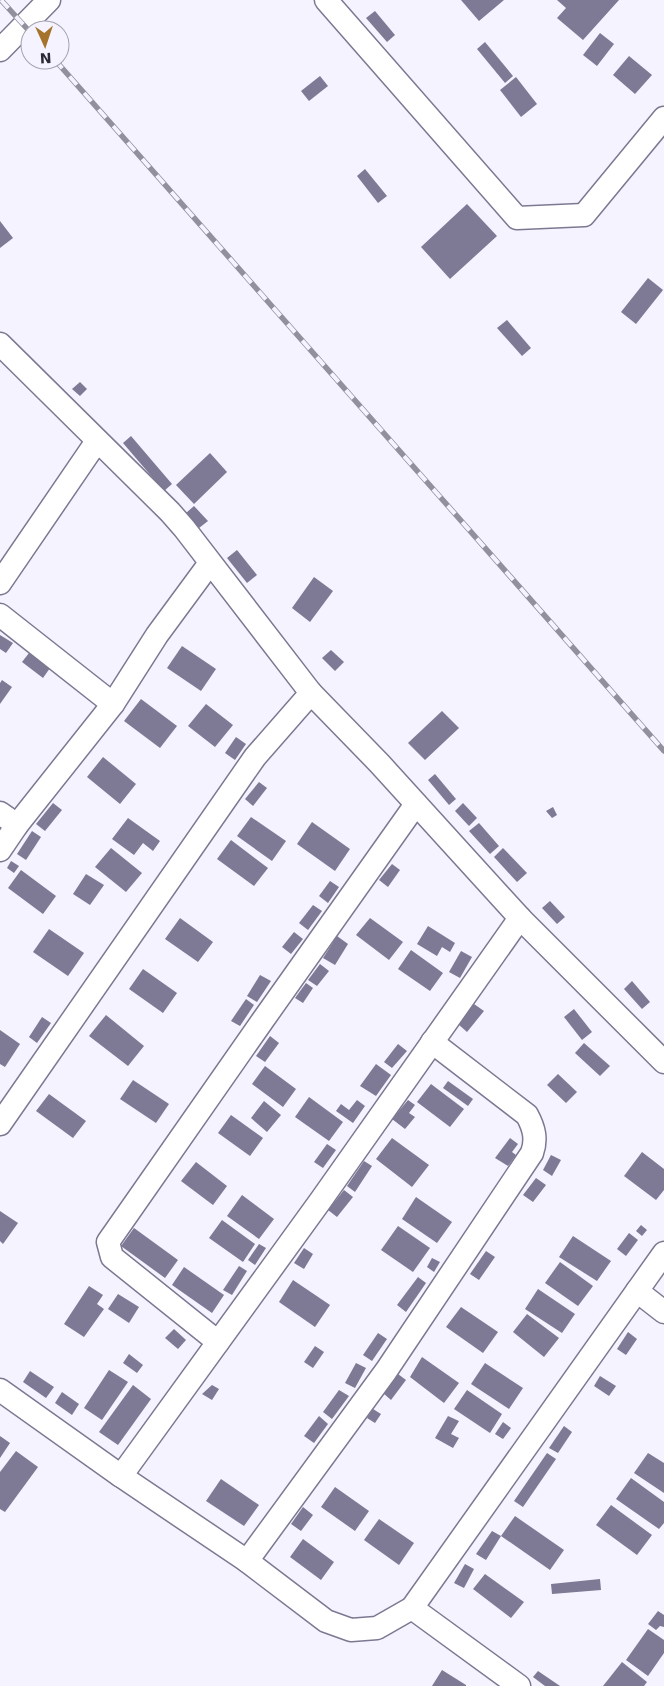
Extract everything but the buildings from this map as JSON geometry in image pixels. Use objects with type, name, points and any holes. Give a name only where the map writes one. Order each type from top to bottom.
[{"type":"street","points":[[0,50],[49,0]]},
{"type":"street","points":[[326,0],[518,218],[584,214],[664,118]]},
{"type":"street","points":[[0,344],[170,512],[311,693],[520,918],[664,1062]]},
{"type":"street","points":[[0,583],[97,441]]},
{"type":"street","points":[[0,850],[9,819],[113,704],[157,635],[210,563]]},
{"type":"street","points":[[0,615],[113,704]]},
{"type":"street","points":[[0,1124],[255,757],[311,693]]},
{"type":"street","points":[[218,1342],[112,1257],[108,1242],[416,804]]},
{"type":"street","points":[[121,1476],[520,918]]},
{"type":"street","points":[[247,1561],[386,1371],[532,1153],[535,1145],[532,1125],[527,1115],[432,1042]]},
{"type":"street","points":[[0,1390],[121,1476],[247,1561],[326,1621],[352,1630],[377,1628],[412,1608],[664,1253]]},
{"type":"street","points":[[637,1291],[664,1312]]},
{"type":"street","points":[[412,1608],[519,1686]]},
{"type":"railway","points":[[1,0],[20,21]]},
{"type":"railway","points":[[64,70],[664,751]]}]
